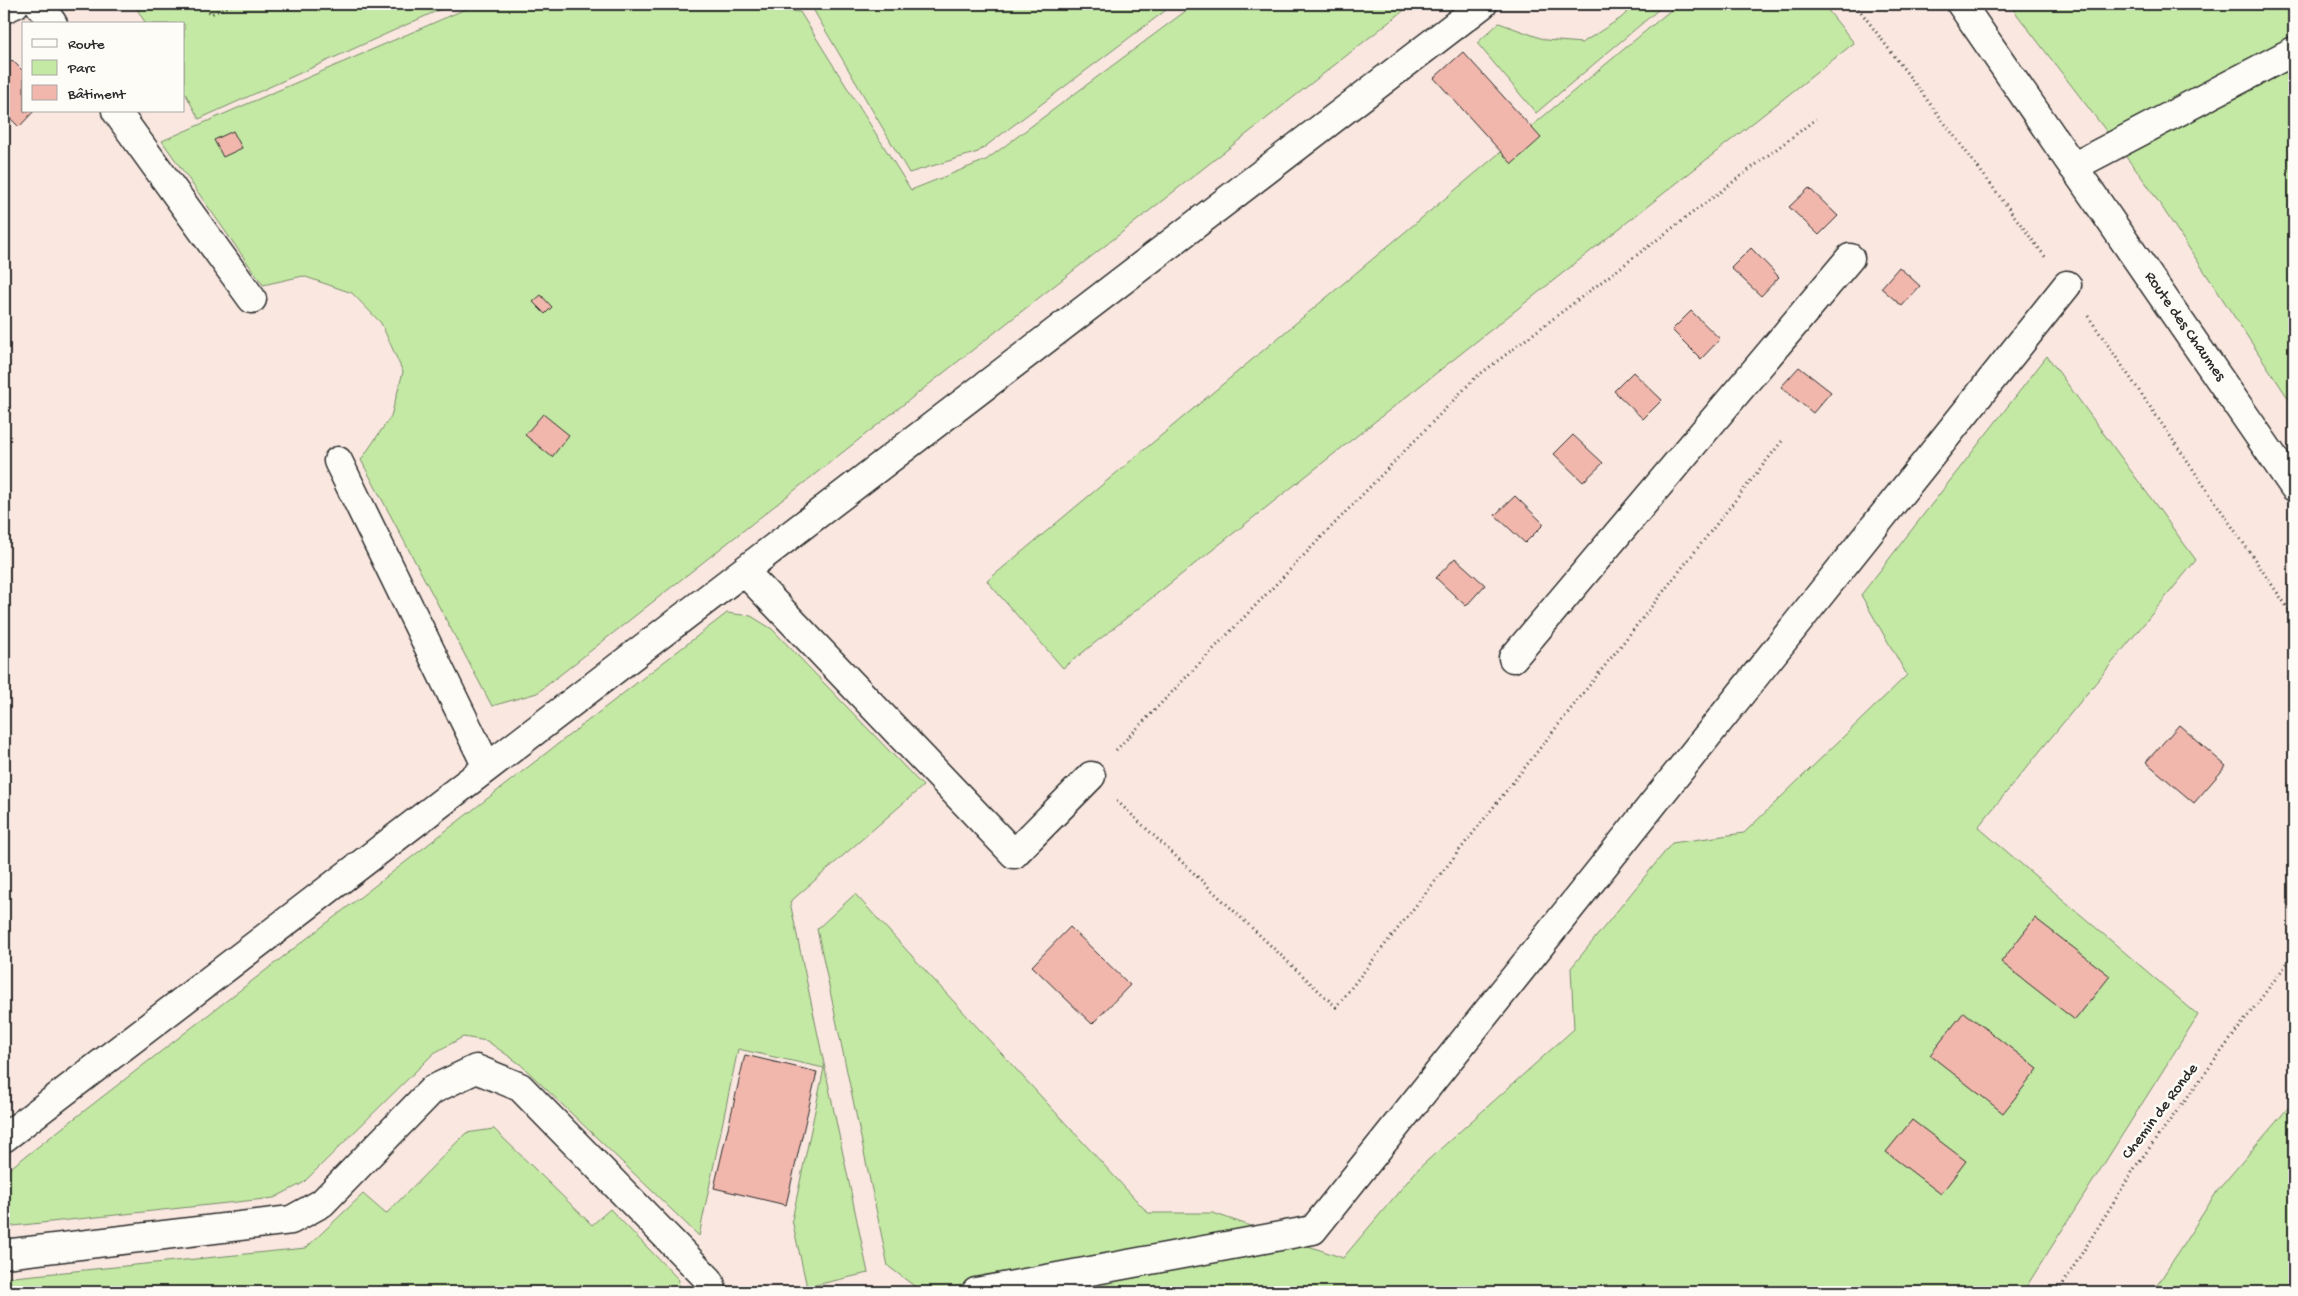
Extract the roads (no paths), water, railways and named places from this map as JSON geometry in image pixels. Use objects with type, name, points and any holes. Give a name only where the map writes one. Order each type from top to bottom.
[{"type":"street","points":[[4,9],[15,4]]},
{"type":"street","points":[[38,4],[52,22]]},
{"type":"street","points":[[4,1138],[1483,4]]},
{"type":"street","name":"Route des Chaumes","points":[[1961,4],[2294,487]]},
{"type":"street","points":[[2073,167],[2294,51]]},
{"type":"street","points":[[117,112],[252,299]]},
{"type":"street","points":[[1513,658],[1850,258]]},
{"type":"street","points":[[976,1292],[1313,1230],[2067,286]]},
{"type":"street","points":[[338,461],[487,767]]},
{"type":"street","points":[[744,570],[1014,854],[1091,776]]},
{"type":"street","points":[[4,1254],[291,1220],[322,1203],[432,1090],[476,1069],[520,1087],[709,1280],[713,1292]]}]
